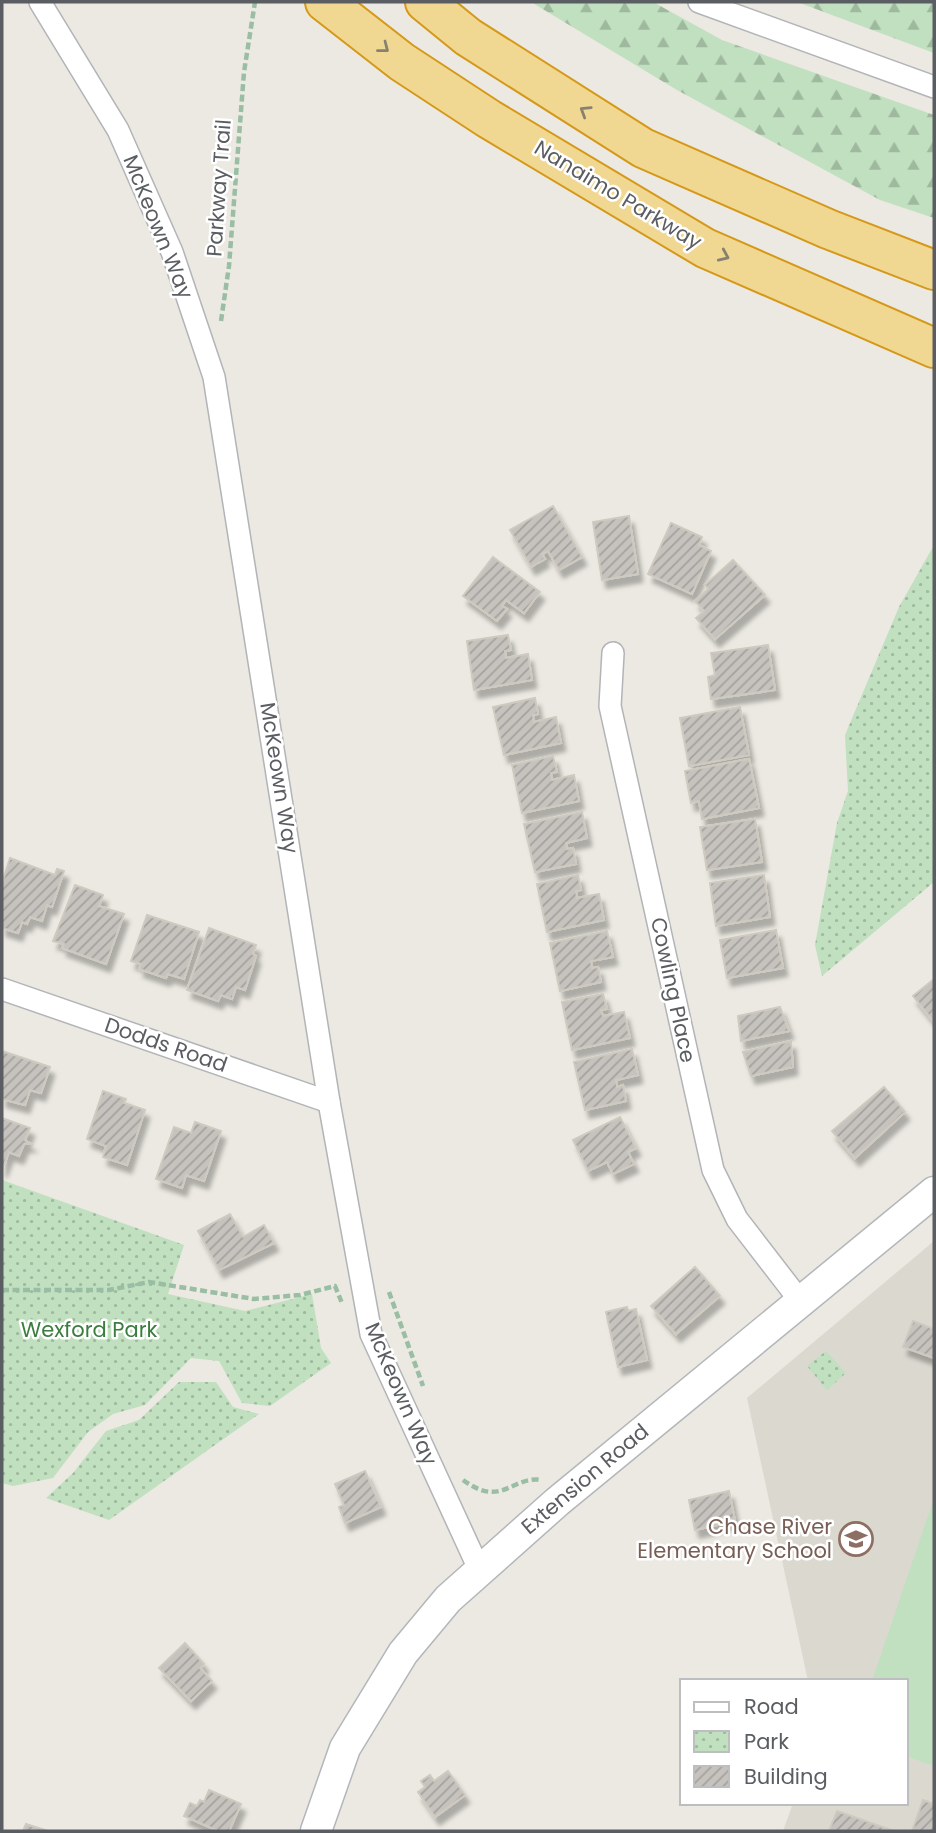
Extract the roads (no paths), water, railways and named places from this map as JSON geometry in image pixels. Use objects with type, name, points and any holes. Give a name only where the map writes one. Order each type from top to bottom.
[{"type":"highway","points":[[425,2],[468,37],[708,188],[780,225],[934,294]]},
{"type":"highway","name":"Nanaimo Parkway","points":[[328,4],[402,62],[489,119],[705,248],[934,348]]},
{"type":"highway","points":[[643,148],[828,229],[934,270]]},
{"type":"street","name":"McKeown Way","points":[[40,2],[118,130],[172,252],[214,377],[329,1102],[365,1307],[371,1334],[478,1569]]},
{"type":"street","points":[[699,2],[934,87]]},
{"type":"street","name":"Cowling Place","points":[[613,653],[610,706],[713,1170],[737,1219],[801,1302]]},
{"type":"street","name":"Dodds Road","points":[[2,989],[329,1102]]},
{"type":"street","name":"Extension Road","points":[[316,1831],[345,1748],[403,1653],[448,1599],[478,1569],[934,1192]]},
{"type":"place","name":"Chase River Elementary School","points":[[856,1539]]},
{"type":"park label","name":"Wexford Park","points":[[89,1330]]}]
